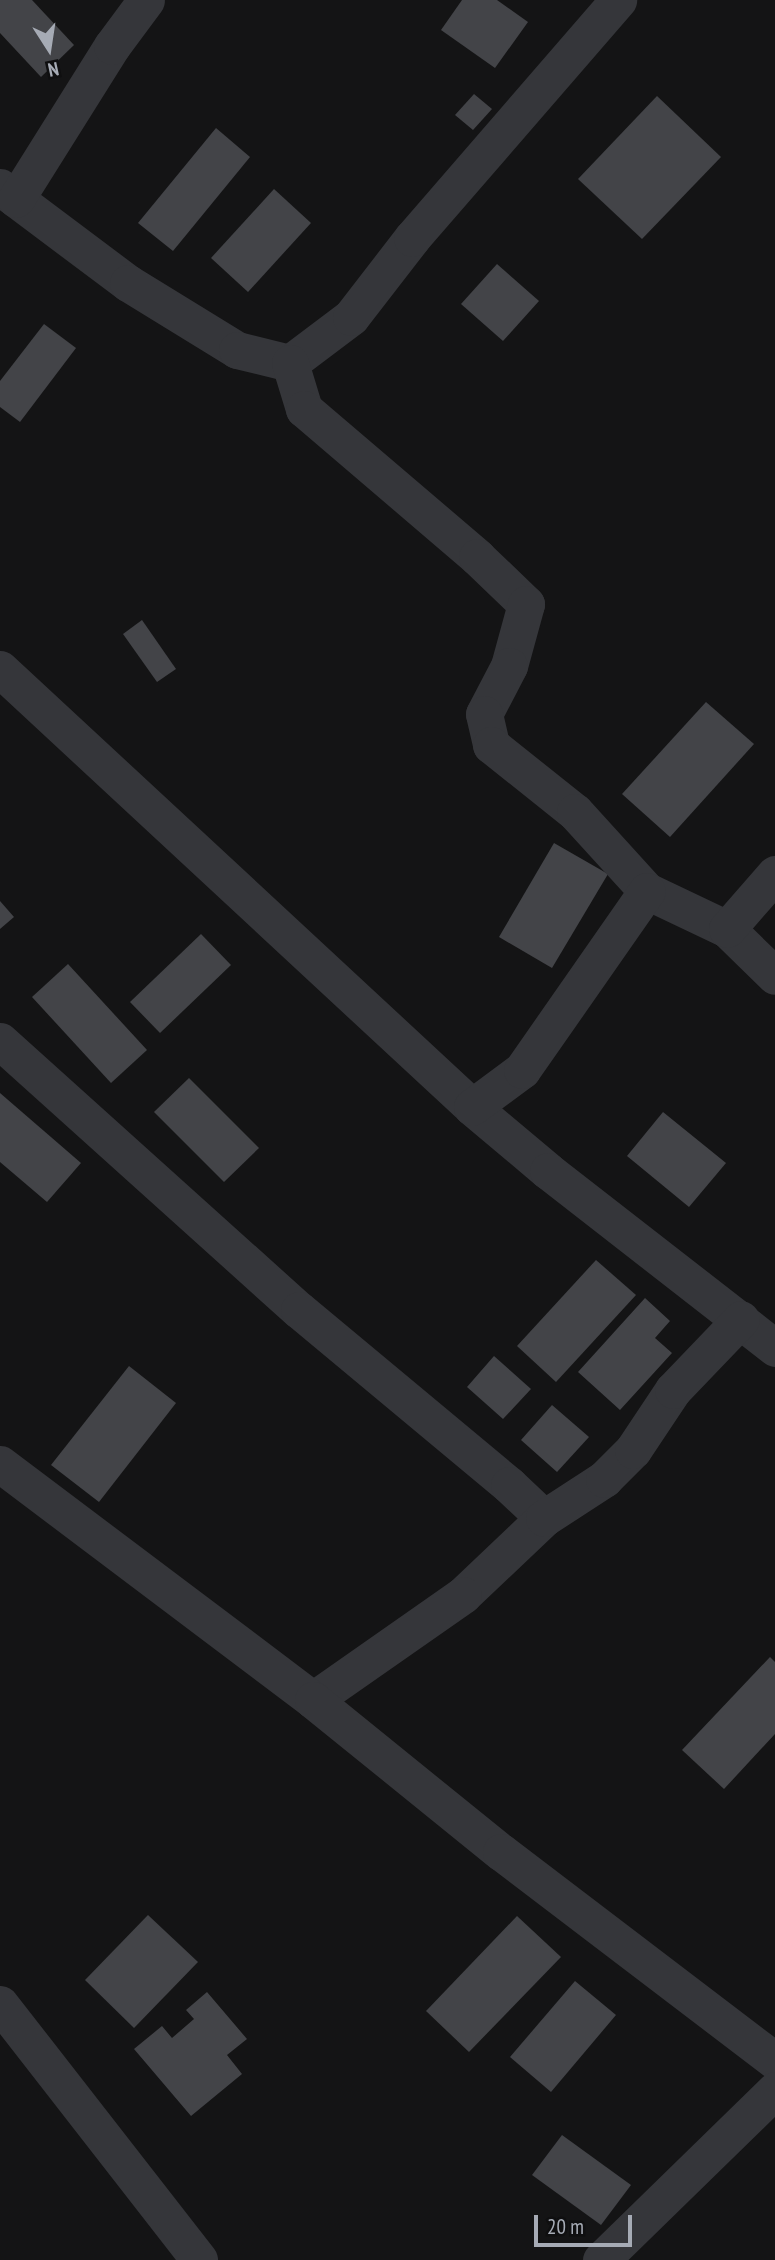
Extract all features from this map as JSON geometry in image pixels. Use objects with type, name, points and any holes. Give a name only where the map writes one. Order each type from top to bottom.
[{"type":"street","points":[[146,0],[8,193],[128,283],[237,350],[290,363]]},
{"type":"street","points":[[290,363],[351,317],[412,238],[618,0]]},
{"type":"street","points":[[290,363],[304,409],[477,557],[526,604],[509,666],[484,714],[491,745],[575,812],[647,891],[727,929],[775,976]]},
{"type":"street","points":[[0,669],[472,1107],[548,1171],[775,1348]]},
{"type":"street","points":[[727,929],[775,874]]},
{"type":"street","points":[[472,1107],[522,1070],[647,891]]},
{"type":"street","points":[[0,1041],[299,1310],[509,1485],[544,1518]]},
{"type":"street","points":[[313,1700],[463,1595],[544,1518],[604,1479],[633,1450],[673,1390],[741,1319]]},
{"type":"street","points":[[0,1464],[313,1700],[501,1852],[775,2061]]},
{"type":"street","points":[[0,2004],[199,2260]]},
{"type":"street","points":[[601,2260],[775,2090]]},
{"type":"building","points":[[0,0],[32,0],[74,45],[41,77],[0,33]]},
{"type":"building","points":[[462,0],[497,0],[528,22],[495,68],[441,30]]},
{"type":"building","points":[[474,94],[492,109],[473,130],[455,115]]},
{"type":"building","points":[[657,96],[721,157],[642,239],[578,179]]},
{"type":"building","points":[[216,128],[250,157],[173,251],[138,223]]},
{"type":"building","points":[[274,189],[311,223],[248,292],[211,258]]},
{"type":"building","points":[[497,264],[539,301],[503,341],[461,304]]},
{"type":"building","points":[[44,324],[76,348],[20,422],[0,407],[0,381]]},
{"type":"building","points":[[142,620],[176,669],[157,682],[123,634]]},
{"type":"building","points":[[706,702],[754,744],[670,837],[622,794]]},
{"type":"building","points":[[554,843],[608,874],[552,968],[499,937]]},
{"type":"building","points":[[0,901],[14,917],[0,929]]},
{"type":"building","points":[[201,934],[231,965],[160,1033],[130,1002]]},
{"type":"building","points":[[68,964],[147,1050],[111,1083],[32,997]]},
{"type":"building","points":[[189,1078],[259,1148],[224,1182],[154,1112]]},
{"type":"building","points":[[0,1093],[81,1163],[47,1202],[0,1162]]},
{"type":"building","points":[[663,1112],[726,1163],[689,1207],[627,1156]]},
{"type":"building","points":[[596,1260],[636,1295],[556,1382],[517,1346]]},
{"type":"building","points":[[645,1298],[670,1321],[655,1338],[672,1353],[620,1410],[578,1372]]},
{"type":"building","points":[[494,1356],[531,1389],[503,1419],[467,1387]]},
{"type":"building","points":[[129,1366],[176,1403],[99,1502],[51,1465]]},
{"type":"building","points":[[552,1405],[589,1437],[557,1472],[521,1440]]},
{"type":"building","points":[[770,1657],[775,1662],[775,1734],[724,1789],[682,1750]]},
{"type":"building","points":[[148,1915],[198,1962],[134,2028],[85,1980]]},
{"type":"building","points":[[517,1916],[561,1957],[469,2052],[426,2011]]},
{"type":"building","points":[[575,1981],[616,2015],[551,2092],[510,2057]]},
{"type":"building","points":[[207,1992],[247,2039],[227,2055],[242,2074],[191,2116],[134,2049],[162,2026],[172,2038],[194,2019],[186,2010]]},
{"type":"building","points":[[562,2135],[631,2185],[601,2225],[532,2175]]}]
